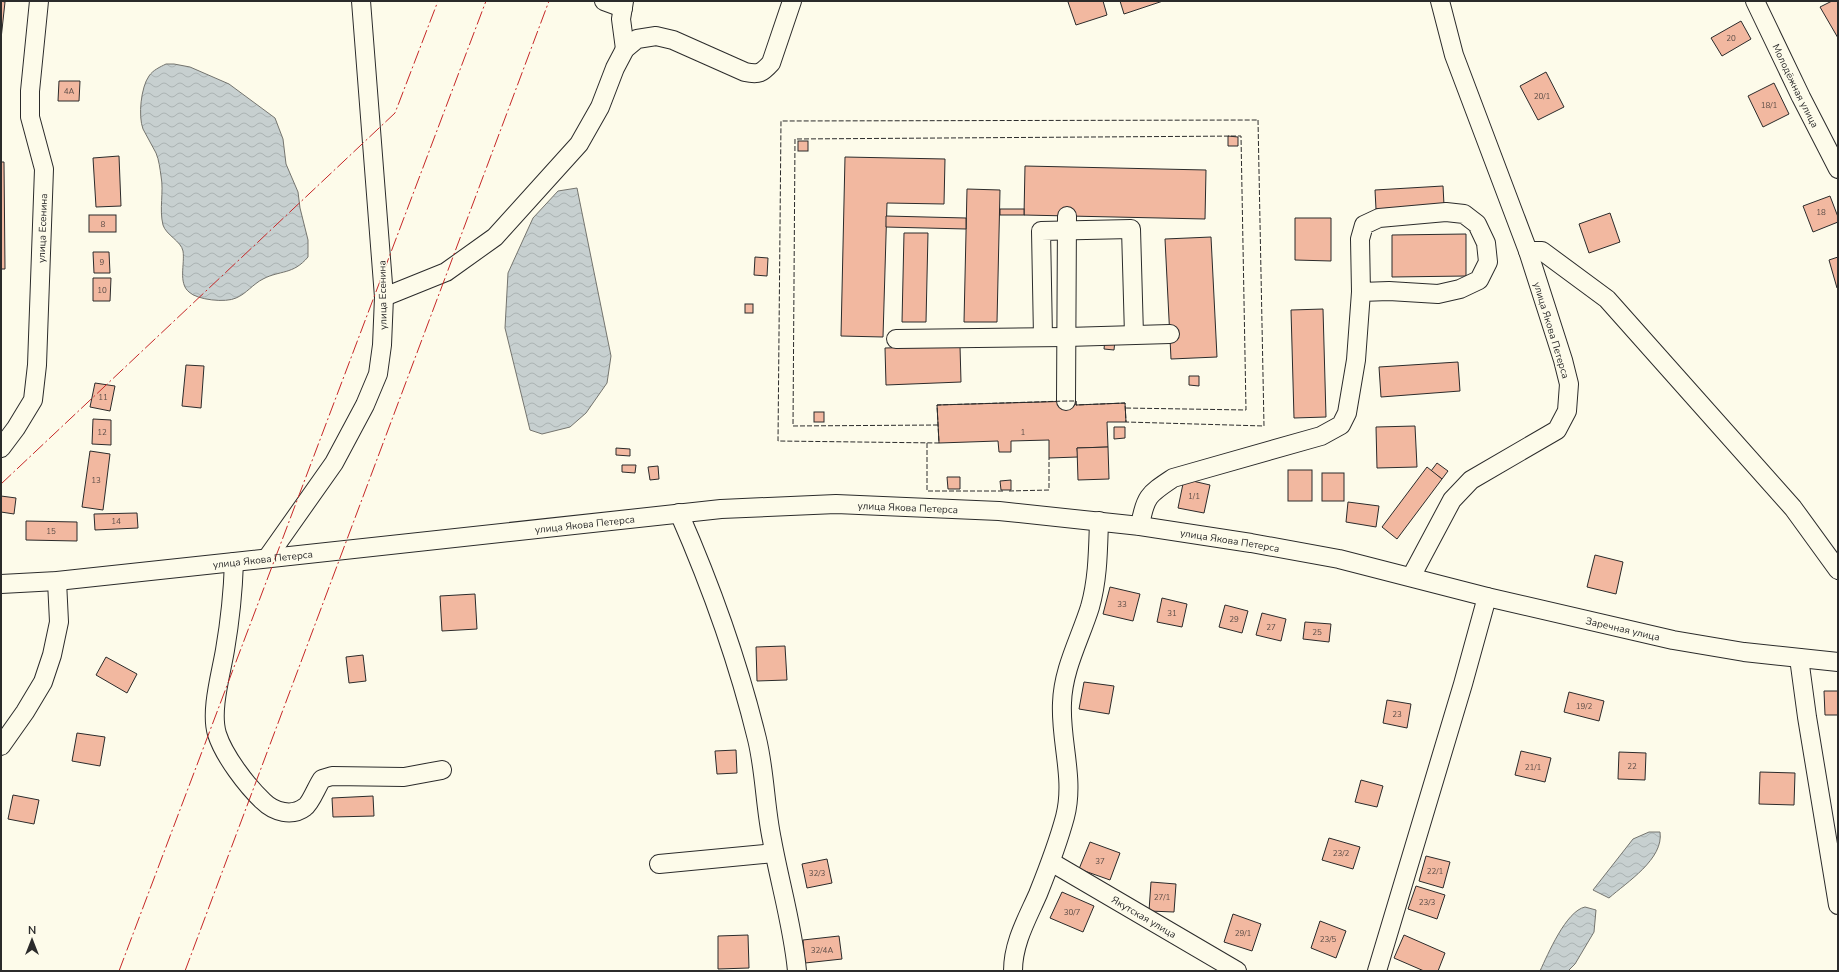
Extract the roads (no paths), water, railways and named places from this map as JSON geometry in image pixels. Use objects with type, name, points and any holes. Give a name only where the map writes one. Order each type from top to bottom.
[{"type":"street","name":"улица Есенина","points":[[1,448],[16,428],[33,400],[37,365],[44,169],[30,117],[30,91],[39,1]]},
{"type":"street","name":"улица Есенина","points":[[267,558],[334,463],[365,405],[378,374],[382,345],[384,297],[361,1]]},
{"type":"street","points":[[604,1],[624,5],[621,19],[625,49]]},
{"type":"street","points":[[384,297],[446,272],[495,237],[579,144],[600,107],[615,68],[625,49],[637,39],[656,36],[673,40],[745,72],[755,74],[764,71],[771,63],[792,1]]},
{"type":"street","name":"улица Якова Петерса","points":[[1,584],[57,581],[721,508],[836,504],[999,511],[1140,526],[1339,559],[1411,577],[1452,500],[1471,480],[1556,430],[1567,411],[1569,384],[1563,360],[1528,251],[1454,55],[1440,1]]},
{"type":"street","name":"Молодёжная улица","points":[[1755,1],[1801,97],[1838,169]]},
{"type":"street","points":[[1140,526],[1143,506],[1153,491],[1173,478],[1321,436],[1342,426],[1347,413],[1356,360],[1361,292],[1360,239],[1364,225],[1379,218],[1446,212],[1464,214],[1477,224],[1486,243],[1488,262],[1479,280],[1460,289],[1438,294],[1389,291],[1361,292]]},
{"type":"street","points":[[1043,337],[1041,231],[1067,223],[1131,229],[1134,335]]},
{"type":"street","points":[[1066,401],[1067,223]]},
{"type":"street","points":[[1528,251],[1542,250],[1607,298],[1793,508],[1838,570]]},
{"type":"street","points":[[896,338],[1066,337],[1170,334]]},
{"type":"street","points":[[679,513],[701,562],[728,637],[757,739],[765,782],[770,832],[795,947],[797,971]]},
{"type":"street","points":[[1013,971],[1013,961],[1022,927],[1051,862],[1065,815],[1069,788],[1067,754],[1063,729],[1063,695],[1065,680],[1090,607],[1098,563],[1099,521]]},
{"type":"street","points":[[234,562],[232,598],[215,711],[216,734],[227,756],[254,792],[267,805],[278,811],[293,813],[306,806],[322,778],[332,776],[404,777],[442,770]]},
{"type":"street","name":"Заречная улица","points":[[1411,577],[1488,597],[1673,640],[1744,652],[1838,662]]},
{"type":"street","points":[[1,746],[25,712],[43,682],[52,655],[59,622],[57,581]]},
{"type":"street","points":[[1377,971],[1488,597]]},
{"type":"street","points":[[1799,658],[1807,717],[1838,905]]},
{"type":"street","points":[[659,864],[774,853]]},
{"type":"street","name":"Якутская улица","points":[[1051,862],[1237,971]]},
{"type":"water","points":[[166,64],[190,67],[229,84],[275,118],[283,139],[286,164],[298,192],[300,208],[308,240],[308,257],[297,267],[263,279],[243,294],[231,300],[205,299],[189,292],[184,284],[183,278],[182,247],[167,232],[163,225],[161,213],[162,182],[159,164],[156,153],[141,123],[141,102],[144,87],[149,76],[152,72]]},
{"type":"water","points":[[577,188],[611,356],[607,383],[586,413],[570,427],[542,434],[530,430],[505,328],[508,273],[533,218],[558,191]]},
{"type":"water","points":[[1649,832],[1660,832],[1660,842],[1650,861],[1643,869],[1609,898],[1593,890],[1633,839]]},
{"type":"water","points":[[1585,907],[1596,910],[1594,932],[1575,964],[1568,971],[1540,971],[1558,934],[1571,916],[1578,910]]}]
